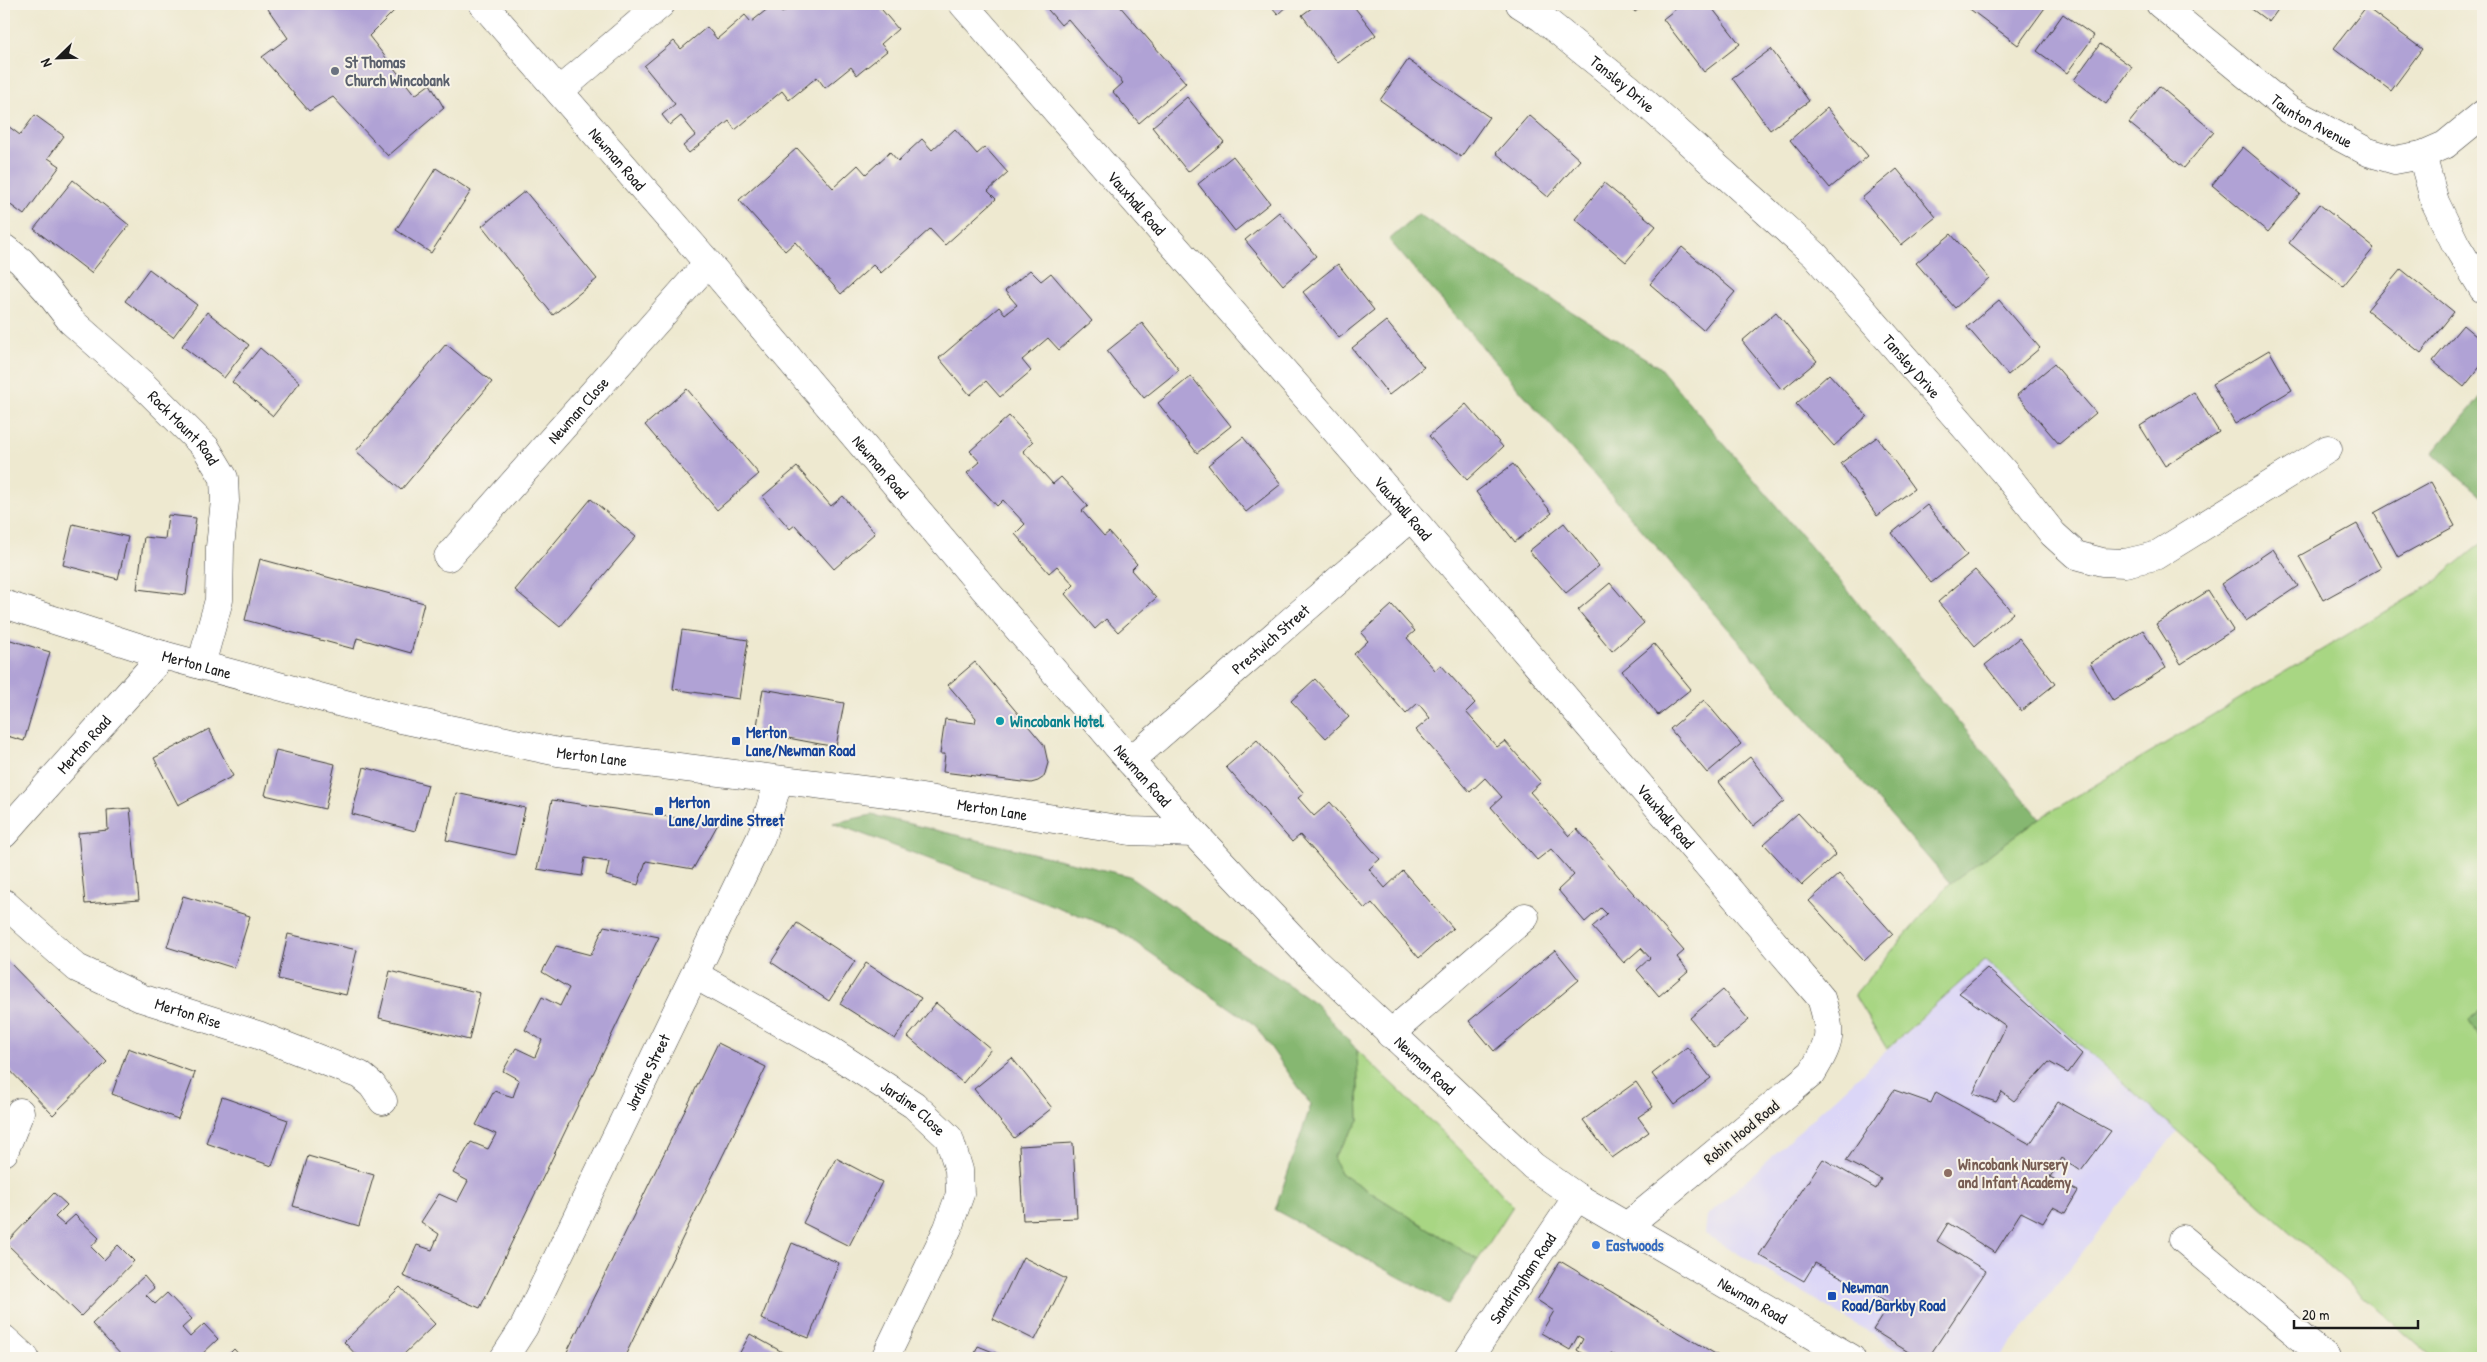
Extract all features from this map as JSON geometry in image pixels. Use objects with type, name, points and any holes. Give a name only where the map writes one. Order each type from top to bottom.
[{"type":"street","name":"Newman Road","points":[[483,4],[708,263],[1130,761],[1194,833],[1313,960],[1533,1166],[1577,1197],[1851,1358]]},
{"type":"street","points":[[559,91],[661,4]]},
{"type":"street","name":"Vauxhall Road","points":[[963,4],[1411,518],[1820,998],[1828,1022]]},
{"type":"street","name":"Tansley Drive","points":[[1520,4],[1542,18],[1630,89],[1814,255],[1998,464],[2054,534],[2076,555],[2102,562],[2125,562],[2156,556],[2328,449]]},
{"type":"street","name":"Taunton Avenue","points":[[2160,4],[2289,110],[2368,152],[2395,160],[2422,155],[2445,145],[2483,114]]},
{"type":"street","points":[[2422,155],[2435,202],[2456,245],[2483,289]]},
{"type":"street","name":"Rock Mount Road","points":[[4,248],[21,261],[71,321],[141,383],[206,448],[224,478],[225,502],[220,547],[219,600],[201,665]]},
{"type":"street","name":"Newman Close","points":[[448,557],[708,263]]},
{"type":"street","name":"Prestwich Street","points":[[1130,761],[1411,518]]},
{"type":"street","name":"Merton Lane","points":[[4,604],[163,655],[401,719],[558,752],[922,798],[1130,831],[1194,833]]},
{"type":"street","name":"Merton Road","points":[[4,834],[163,655]]},
{"type":"street","name":"Jardine Street","points":[[504,1358],[524,1327],[761,837],[779,780]]},
{"type":"street","name":"Merton Rise","points":[[4,903],[77,968],[142,998],[258,1035],[360,1075],[372,1085],[382,1101]]},
{"type":"street","points":[[1390,1034],[1525,917]]},
{"type":"street","name":"Jardine Close","points":[[695,975],[828,1049],[914,1105],[948,1138],[959,1170],[960,1194],[948,1228],[885,1358]]},
{"type":"street","name":"Robin Hood Road","points":[[1627,1226],[1812,1073],[1824,1054],[1830,1038],[1828,1022]]},
{"type":"street","points":[[4,1152],[20,1112]]},
{"type":"street","name":"Sandringham Road","points":[[1470,1358],[1577,1197]]},
{"type":"street","points":[[2183,1240],[2326,1358]]},
{"type":"street","points":[[4,1339],[25,1358]]},
{"type":"shaded area","name":"Wincobank Nursery and Infant Academy","points":[[1985,960],[2177,1131],[2000,1358],[1912,1358],[1705,1234],[1707,1216]]},
{"type":"green space","points":[[1418,214],[1659,367],[2040,818],[1950,883],[1389,240]]},
{"type":"green space","points":[[2483,394],[2483,498],[2433,453]]},
{"type":"green space","points":[[2483,542],[2483,1006],[2469,1020],[2483,1045],[2483,1358],[2429,1358],[2428,1354],[1985,960],[1887,1049],[1854,995],[1950,883],[2040,818],[2432,584]]},
{"type":"green space","points":[[872,815],[1129,876],[1315,1003],[1357,1050],[1359,1121],[1333,1157],[1340,1173],[1478,1260],[1449,1304],[1275,1210],[1311,1105],[1255,1025],[1116,929],[833,823]]},
{"type":"green space","points":[[2483,1006],[2483,1045],[2469,1020]]},
{"type":"green space","points":[[1357,1050],[1471,1160],[1513,1206],[1478,1260],[1340,1173],[1333,1158],[1359,1121]]},
{"type":"building","name":"St Thomas Church Wincobank","points":[[269,4],[401,4],[369,36],[415,95],[430,84],[444,108],[388,156],[333,97],[309,111],[262,57],[288,38],[268,9]]},
{"type":"building","points":[[774,4],[782,13],[793,4],[864,4],[867,8],[872,4],[877,4],[898,29],[881,44],[887,51],[857,75],[851,67],[825,88],[817,77],[789,100],[782,91],[735,130],[729,121],[689,153],[683,146],[696,135],[681,116],[670,125],[662,115],[675,104],[644,66],[674,41],[681,49],[707,27],[717,39],[745,15],[751,22]]},
{"type":"building","points":[[1043,4],[1118,4],[1186,83],[1139,123],[1113,92],[1123,83],[1068,19],[1061,25]]},
{"type":"building","points":[[1269,4],[1289,4],[1278,14]]},
{"type":"building","points":[[1317,4],[1352,4],[1376,35],[1338,63],[1302,15]]},
{"type":"building","points":[[1628,4],[1646,4],[1635,12]]},
{"type":"building","points":[[1682,4],[1709,4],[1740,44],[1704,72],[1663,19]]},
{"type":"building","points":[[1963,4],[2045,4],[2047,5],[2018,45]]},
{"type":"building","points":[[2245,4],[2282,4],[2269,22]]},
{"type":"building","points":[[2366,7],[2422,49],[2391,91],[2334,48]]},
{"type":"building","points":[[2063,14],[2094,36],[2067,73],[2037,51]]},
{"type":"building","points":[[2100,44],[2132,67],[2106,104],[2074,80]]},
{"type":"building","points":[[1771,49],[1809,101],[1770,130],[1732,78]]},
{"type":"building","points":[[1408,60],[1489,117],[1461,157],[1380,100]]},
{"type":"building","points":[[2159,86],[2214,132],[2184,168],[2129,123]]},
{"type":"building","points":[[1187,97],[1224,142],[1188,172],[1152,127]]},
{"type":"building","points":[[1827,108],[1868,156],[1830,188],[1790,140]]},
{"type":"building","points":[[35,115],[64,136],[48,158],[60,166],[24,215],[4,200],[4,123],[20,135]]},
{"type":"building","points":[[1529,115],[1580,160],[1548,197],[1496,153]]},
{"type":"building","points":[[955,129],[977,154],[985,147],[1008,173],[988,191],[996,199],[945,245],[930,229],[881,273],[873,265],[841,294],[795,242],[785,251],[739,200],[797,148],[833,188],[858,165],[866,174],[890,152],[898,161],[922,139],[932,150]]},
{"type":"building","points":[[2243,147],[2300,194],[2268,232],[2212,185]]},
{"type":"building","points":[[1233,156],[1270,203],[1235,231],[1198,184]]},
{"type":"building","points":[[436,168],[471,191],[431,253],[396,230]]},
{"type":"building","points":[[1897,169],[1936,217],[1901,245],[1862,198]]},
{"type":"building","points":[[73,180],[129,225],[91,273],[34,229]]},
{"type":"building","points":[[1604,183],[1656,226],[1626,262],[1575,219]]},
{"type":"building","points":[[525,191],[597,279],[553,315],[482,226]]},
{"type":"building","points":[[2319,204],[2374,248],[2343,286],[2289,243]]},
{"type":"building","points":[[1279,212],[1316,256],[1283,285],[1245,240]]},
{"type":"building","points":[[1951,234],[1989,278],[1955,308],[1916,263]]},
{"type":"building","points":[[1682,247],[1735,292],[1703,330],[1650,284]]},
{"type":"building","points":[[1338,264],[1374,310],[1339,338],[1303,292]]},
{"type":"building","points":[[149,269],[197,305],[173,337],[125,301]]},
{"type":"building","points":[[2401,269],[2454,312],[2421,353],[2367,310]]},
{"type":"building","points":[[1030,270],[1041,281],[1051,273],[1092,321],[1059,350],[1048,338],[1022,360],[1031,371],[1000,397],[986,381],[970,395],[939,358],[999,307],[1005,314],[1017,305],[1005,291]]},
{"type":"building","points":[[1999,300],[2040,348],[2008,375],[1967,327]]},
{"type":"building","points":[[207,312],[249,345],[224,378],[182,346]]},
{"type":"building","points":[[1776,312],[1817,361],[1782,390],[1742,341]]},
{"type":"building","points":[[1386,321],[1424,367],[1389,395],[1352,348]]},
{"type":"building","points":[[1142,323],[1179,370],[1144,398],[1107,351]]},
{"type":"building","points":[[2463,325],[2483,342],[2483,363],[2464,387],[2433,361]]},
{"type":"building","points":[[446,344],[492,382],[401,490],[356,451]]},
{"type":"building","points":[[260,348],[300,382],[273,416],[232,382]]},
{"type":"building","points":[[2269,350],[2292,390],[2235,424],[2212,384]]},
{"type":"building","points":[[2054,364],[2096,413],[2059,444],[2017,395]]},
{"type":"building","points":[[1829,374],[1867,416],[1834,446],[1796,404]]},
{"type":"building","points":[[1191,376],[1231,426],[1197,453],[1158,403]]},
{"type":"building","points":[[687,389],[759,474],[717,510],[645,425]]},
{"type":"building","points":[[2194,392],[2219,432],[2165,466],[2140,426]]},
{"type":"building","points":[[1466,404],[1503,447],[1467,480],[1429,436]]},
{"type":"building","points":[[1009,416],[1033,442],[1023,451],[1053,484],[1061,477],[1088,506],[1082,511],[1104,536],[1109,532],[1137,564],[1131,570],[1156,598],[1118,632],[1106,619],[1095,629],[1065,594],[1074,585],[1057,566],[1049,573],[1015,534],[1025,524],[1003,500],[997,506],[967,473],[980,462],[970,451]]},
{"type":"building","points":[[1243,437],[1281,484],[1246,512],[1208,465]]},
{"type":"building","points":[[1877,437],[1914,489],[1877,516],[1841,463]]},
{"type":"building","points":[[1513,464],[1552,513],[1515,542],[1476,492]]},
{"type":"building","points":[[797,467],[831,506],[843,496],[875,533],[834,569],[795,525],[790,529],[762,497]]},
{"type":"building","points":[[2431,482],[2455,526],[2398,557],[2374,513]]},
{"type":"building","points":[[591,499],[636,537],[560,627],[515,590]]},
{"type":"building","points":[[1927,505],[1967,555],[1931,583],[1892,533]]},
{"type":"building","points":[[168,515],[196,518],[186,595],[137,589],[144,537],[165,539]]},
{"type":"building","points":[[1564,523],[1599,566],[1566,593],[1529,551]]},
{"type":"building","points":[[73,524],[128,537],[118,579],[63,565]]},
{"type":"building","points":[[2357,524],[2381,568],[2323,600],[2299,556]]},
{"type":"building","points":[[2273,549],[2298,586],[2246,621],[2221,584]]},
{"type":"building","points":[[260,559],[424,603],[411,653],[357,638],[354,649],[245,620]]},
{"type":"building","points":[[1975,570],[2013,613],[1975,646],[1938,602]]},
{"type":"building","points":[[1610,583],[1644,623],[1612,651],[1578,610]]},
{"type":"building","points":[[2208,591],[2233,630],[2181,664],[2156,624]]},
{"type":"building","points":[[1392,605],[1415,631],[1407,638],[1435,670],[1441,665],[1475,703],[1466,712],[1497,747],[1505,741],[1541,782],[1530,792],[1569,836],[1577,829],[1684,951],[1677,957],[1688,971],[1659,996],[1637,970],[1650,958],[1641,948],[1624,963],[1592,927],[1607,914],[1601,908],[1585,922],[1558,890],[1574,875],[1551,849],[1537,860],[1491,807],[1502,797],[1485,778],[1470,792],[1416,730],[1430,718],[1418,703],[1406,714],[1354,654],[1368,641],[1361,633]]},
{"type":"building","points":[[682,630],[748,640],[739,699],[673,689]]},
{"type":"building","points":[[2143,630],[2166,668],[2113,701],[2090,663]]},
{"type":"building","points":[[4,638],[50,652],[24,741],[4,735]]},
{"type":"building","points":[[2019,638],[2055,684],[2021,711],[1985,665]]},
{"type":"building","points":[[1654,644],[1691,689],[1658,715],[1622,671]]},
{"type":"building","name":"Wincobank Hotel","points":[[975,662],[1044,745],[1048,763],[1044,777],[1038,781],[1031,783],[943,772],[945,754],[940,754],[945,719],[975,723],[976,718],[948,685]]},
{"type":"building","points":[[1315,679],[1349,717],[1326,738],[1291,701]]},
{"type":"building","points":[[763,689],[844,703],[836,747],[756,732]]},
{"type":"building","points":[[1704,700],[1741,744],[1707,773],[1670,729]]},
{"type":"building","points":[[209,729],[233,776],[178,805],[154,758]]},
{"type":"building","points":[[1257,740],[1304,793],[1298,798],[1314,816],[1330,802],[1380,859],[1369,869],[1385,888],[1403,871],[1453,928],[1419,958],[1372,903],[1365,909],[1300,835],[1292,842],[1226,767]]},
{"type":"building","points":[[276,750],[335,764],[325,809],[265,795]]},
{"type":"building","points":[[1750,757],[1784,801],[1753,826],[1719,782]]},
{"type":"building","points":[[364,767],[428,785],[415,831],[352,814]]},
{"type":"building","points":[[456,793],[525,808],[515,855],[446,840]]},
{"type":"building","points":[[552,800],[718,824],[693,869],[646,861],[638,885],[606,876],[609,862],[585,858],[582,876],[537,869]]},
{"type":"building","points":[[130,808],[139,900],[85,904],[78,833],[108,830],[107,810]]},
{"type":"building","points":[[1798,813],[1836,854],[1802,885],[1764,844]]},
{"type":"building","points":[[1839,874],[1893,934],[1864,961],[1809,901]]},
{"type":"building","points":[[183,896],[250,916],[234,968],[167,947]]},
{"type":"building","points":[[797,923],[855,961],[829,1001],[771,962]]},
{"type":"building","points":[[604,926],[659,937],[480,1308],[403,1276],[417,1245],[432,1250],[439,1234],[421,1222],[439,1194],[457,1202],[468,1181],[453,1173],[471,1142],[488,1149],[496,1134],[476,1125],[494,1091],[513,1097],[519,1080],[503,1071],[516,1048],[535,1057],[542,1040],[525,1030],[542,997],[560,1006],[569,988],[542,972],[556,946],[591,955]]},
{"type":"building","points":[[288,934],[357,950],[346,995],[278,979]]},
{"type":"building","points":[[1555,950],[1579,980],[1494,1051],[1469,1021]]},
{"type":"building","points":[[4,957],[107,1062],[53,1115],[4,1064]]},
{"type":"building","points":[[866,963],[921,998],[895,1039],[840,1004]]},
{"type":"building","points":[[1987,968],[2082,1054],[2068,1073],[2049,1062],[2014,1101],[2002,1092],[1996,1102],[1973,1094],[2006,1026],[1959,993]]},
{"type":"building","points":[[390,971],[480,993],[469,1040],[379,1018]]},
{"type":"building","points":[[1723,990],[1749,1020],[1715,1048],[1690,1018]]},
{"type":"building","points":[[936,1003],[991,1049],[963,1083],[908,1037]]},
{"type":"building","points":[[718,1043],[766,1067],[624,1358],[564,1358]]},
{"type":"building","points":[[1687,1047],[1711,1078],[1675,1105],[1652,1074]]},
{"type":"building","points":[[128,1048],[195,1073],[178,1119],[112,1094]]},
{"type":"building","points":[[1012,1058],[1052,1108],[1014,1138],[974,1089]]},
{"type":"building","points":[[1636,1082],[1653,1107],[1638,1117],[1649,1132],[1612,1158],[1583,1120]]},
{"type":"building","points":[[1894,1090],[1931,1103],[1936,1092],[2030,1144],[2058,1102],[2111,1131],[2081,1171],[2062,1158],[2050,1177],[2078,1191],[2065,1213],[2053,1207],[2043,1223],[2021,1212],[1995,1253],[1948,1223],[1937,1241],[1986,1271],[1928,1358],[1918,1358],[1873,1330],[1890,1303],[1815,1263],[1804,1281],[1759,1255],[1823,1159],[1876,1189],[1881,1179],[1846,1161]]},
{"type":"building","points":[[222,1097],[288,1120],[272,1166],[206,1143]]},
{"type":"building","points":[[1073,1143],[1077,1218],[1023,1220],[1019,1146]]},
{"type":"building","points":[[308,1156],[374,1175],[359,1226],[293,1206]]},
{"type":"building","points":[[836,1158],[882,1182],[849,1246],[803,1223]]},
{"type":"building","points":[[54,1193],[67,1205],[55,1217],[64,1225],[75,1215],[99,1238],[91,1247],[104,1260],[118,1245],[134,1261],[81,1316],[6,1243]]},
{"type":"building","points":[[792,1243],[839,1263],[809,1338],[761,1319]]},
{"type":"building","points":[[1023,1257],[1066,1279],[1035,1340],[993,1319]]},
{"type":"building","points":[[1560,1261],[1722,1358],[1620,1358],[1611,1353],[1608,1358],[1589,1358],[1577,1350],[1583,1339],[1578,1336],[1570,1350],[1541,1333],[1554,1311],[1537,1300]]},
{"type":"building","points":[[144,1276],[154,1288],[146,1295],[155,1304],[167,1293],[192,1319],[182,1328],[190,1337],[204,1324],[218,1339],[198,1358],[124,1358],[92,1324]]},
{"type":"building","points":[[400,1287],[435,1324],[400,1358],[359,1358],[344,1342]]},
{"type":"building","points":[[750,1334],[793,1358],[737,1358]]},
{"type":"building","points":[[978,1346],[1008,1358],[973,1358]]},
{"type":"building","points":[[234,1349],[242,1358],[225,1358]]},
{"type":"place","name":"St Thomas Church Wincobank","points":[[335,71]]},
{"type":"place","name":"Wincobank Hotel","points":[[1000,721]]},
{"type":"place","name":"Merton Lane/Newman Road","points":[[736,741]]},
{"type":"place","name":"Merton Lane/Jardine Street","points":[[659,811]]},
{"type":"place","name":"Wincobank Nursery and Infant Academy","points":[[1948,1173]]},
{"type":"place","name":"Eastwoods","points":[[1596,1245]]},
{"type":"place","name":"Newman Road/Barkby Road","points":[[1832,1296]]}]
